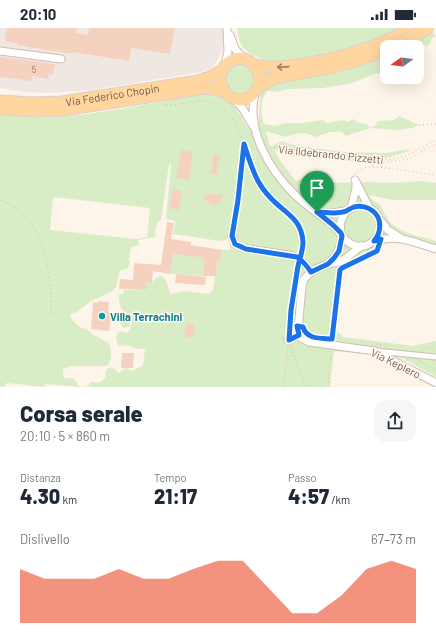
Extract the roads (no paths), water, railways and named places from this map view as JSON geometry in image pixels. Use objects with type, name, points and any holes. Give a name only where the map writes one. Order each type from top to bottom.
[{"type":"main road","name":"Via Federico Chopin","points":[[0,109],[32,111],[63,110],[208,88],[223,91],[233,98],[244,99],[279,77],[327,68],[353,58],[371,47],[412,28]]},
{"type":"main road","points":[[406,40],[429,28]]},
{"type":"main road","name":"Via Federico Chopin","points":[[0,100],[33,103],[62,102],[198,81],[210,77],[234,60],[249,62],[263,67],[289,66],[353,58],[380,52]]},
{"type":"main road","points":[[249,62],[260,74],[261,80],[257,90]]},
{"type":"main road","points":[[223,91],[220,81],[224,68]]},
{"type":"street","points":[[228,28],[235,49],[249,62]]},
{"type":"street","points":[[224,68],[228,51],[228,28]]},
{"type":"street","points":[[0,50],[61,59]]},
{"type":"street","points":[[254,128],[252,107],[257,90]]},
{"type":"street","points":[[233,98],[243,109],[254,128],[264,152],[277,174],[295,195],[317,212],[350,244],[361,246],[390,237],[403,239],[436,249]]},
{"type":"street","points":[[328,264],[339,251],[342,235],[340,221],[348,210],[356,189],[355,180],[370,209],[388,230],[403,239]]},
{"type":"street","points":[[317,212],[332,213],[359,206],[370,209]]},
{"type":"street","points":[[377,240],[380,222],[378,218]]},
{"type":"street","points":[[232,236],[235,244],[242,248],[294,256],[300,259],[311,272]]},
{"type":"street","points":[[299,335],[297,326],[304,279],[311,272],[328,264],[345,259],[361,246]]},
{"type":"street","name":"Via Keplero","points":[[299,335],[306,341],[375,350],[436,383]]},
{"type":"street","points":[[375,350],[436,357]]},
{"type":"lane","points":[[288,340],[299,335]]},
{"type":"place","name":"Villa Terrachini","points":[[102,316]]}]
